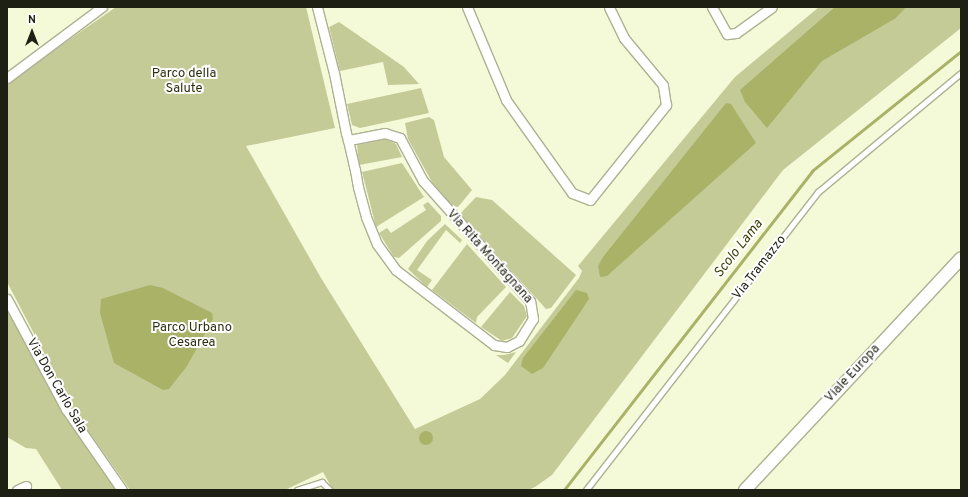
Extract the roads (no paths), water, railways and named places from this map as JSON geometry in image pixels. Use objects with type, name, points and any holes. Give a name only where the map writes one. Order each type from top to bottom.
[{"type":"main road","name":"Viale Europa","points":[[745,490],[961,258]]},
{"type":"street","points":[[8,77],[102,7]]},
{"type":"street","name":"Via Rita Montagnana","points":[[317,7],[348,140],[370,230],[396,270],[494,345],[507,347],[519,341],[534,319],[530,300],[423,181],[400,138],[385,133],[348,140]]},
{"type":"street","points":[[467,7],[506,100],[572,193],[590,200],[666,105],[663,85],[624,38],[609,7]]},
{"type":"street","points":[[712,7],[727,34],[736,33],[772,7]]},
{"type":"street","name":"Via Don Carlo Sala","points":[[7,300],[66,409],[122,490]]},
{"type":"lane","name":"Via Tramazzo","points":[[586,490],[818,192],[961,73]]},
{"type":"lane","points":[[297,490],[322,482],[330,490]]},
{"type":"waterway","name":"Scolo Lama","points":[[564,490],[812,171],[961,51]]},
{"type":"park label","name":"Parco della Salute","points":[[184,82]]},
{"type":"park label","name":"Parco Urbano Cesarea","points":[[192,336]]}]
